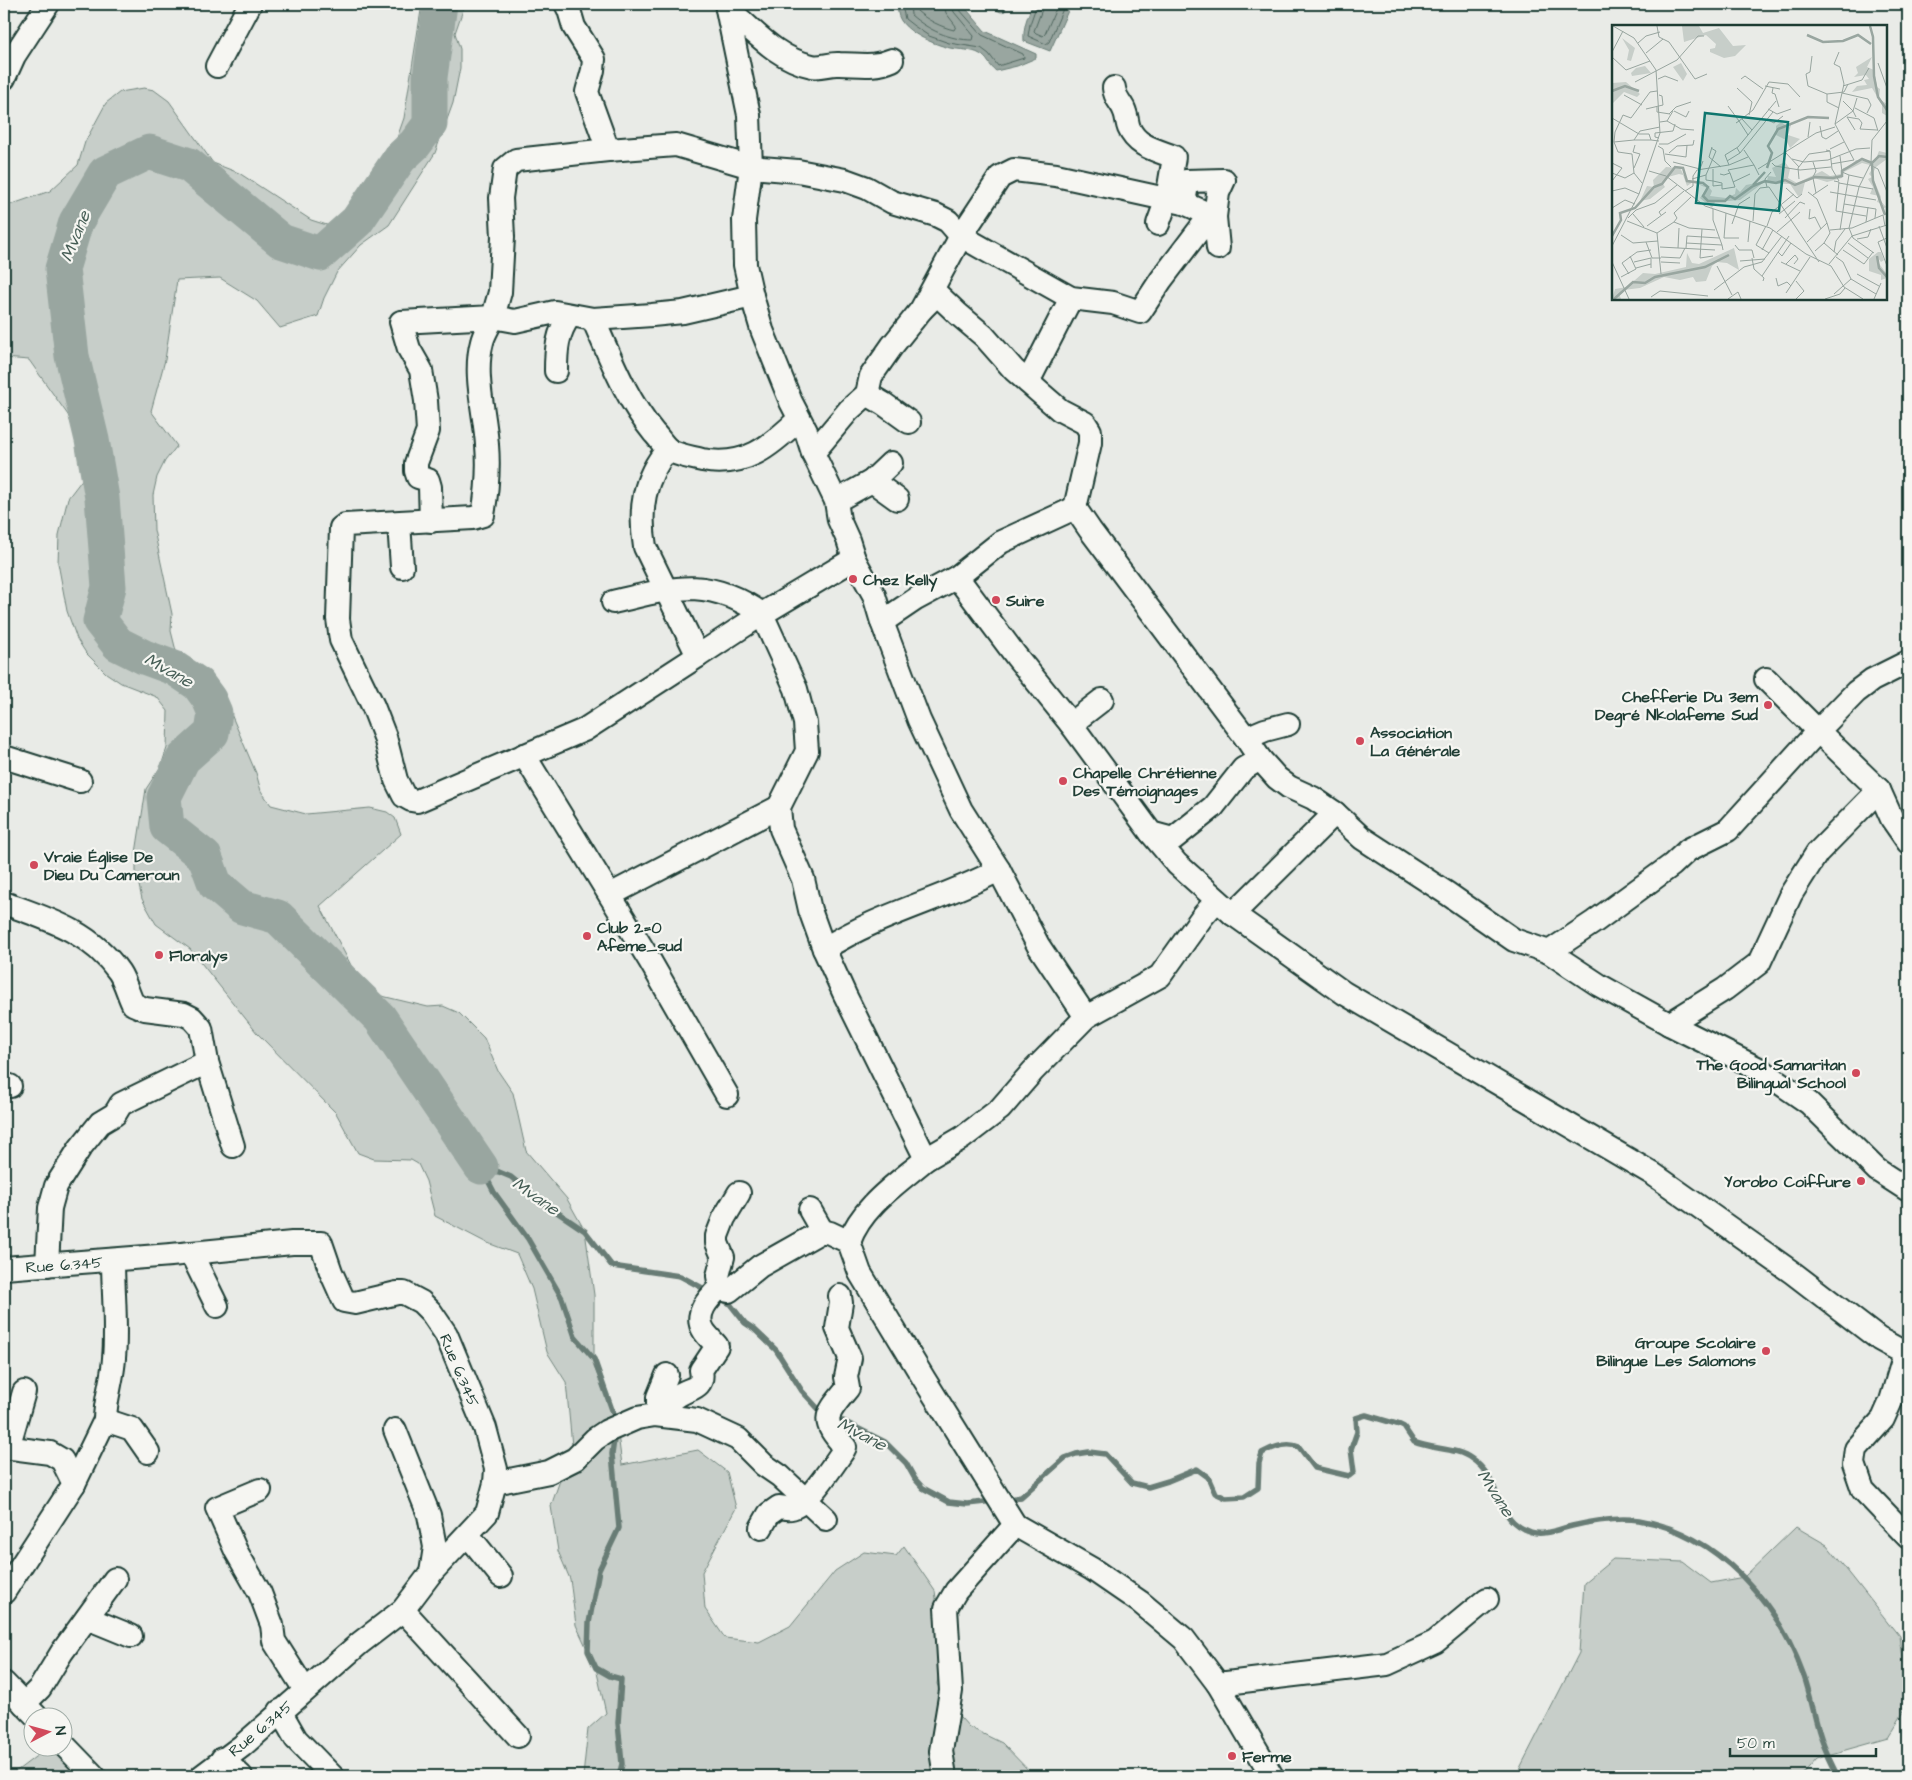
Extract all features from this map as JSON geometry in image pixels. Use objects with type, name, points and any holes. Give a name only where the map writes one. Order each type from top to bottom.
[{"type":"street","points":[[4,78],[14,56],[48,4]]},
{"type":"street","points":[[216,66],[250,4]]},
{"type":"street","points":[[566,4],[570,10],[574,27],[594,60],[588,92],[608,150]]},
{"type":"street","points":[[727,5],[781,55],[814,67],[837,63],[869,66],[881,65],[892,60]]},
{"type":"street","points":[[727,5],[749,115],[751,167],[744,220],[745,266],[762,330],[799,419],[806,431],[812,453],[836,501],[839,520],[854,558],[874,595],[882,622],[919,720],[961,810],[999,870],[1038,945],[1086,1017]]},
{"type":"street","points":[[1114,88],[1115,96],[1125,111],[1129,128],[1135,138],[1140,143],[1174,157],[1176,201]]},
{"type":"street","points":[[854,558],[762,614],[584,730],[417,801],[404,796],[396,780],[385,737],[373,706],[341,640],[338,619],[341,528],[343,526],[473,518],[490,520],[487,491],[488,446],[482,406],[479,362],[482,341],[493,317],[500,292],[503,237],[501,198],[506,169],[516,160],[676,145],[751,167],[798,171],[845,180],[867,188],[892,202],[936,215],[948,221],[960,236],[1071,298],[1113,303],[1140,312],[1161,280],[1206,221],[1214,217]]},
{"type":"street","points":[[921,310],[960,236],[1000,177],[1014,170],[1056,175],[1176,201],[1214,217]]},
{"type":"street","points":[[1158,224],[1186,191],[1186,181],[1224,180],[1218,192],[1214,217],[1218,248]]},
{"type":"street","points":[[812,453],[849,410],[867,394],[871,376],[892,346],[921,310],[937,294],[984,336],[1014,370],[1060,410],[1085,423],[1090,430],[1090,443],[1075,508],[1260,759],[1278,778],[1289,787],[1313,798],[1335,814],[1362,838],[1448,894],[1504,934],[1514,940],[1548,952],[1604,988],[1669,1024],[1761,1070],[1809,1103],[1877,1170],[1908,1190]]},
{"type":"street","points":[[431,521],[428,480],[418,477],[416,471],[416,463],[428,430],[421,370],[408,348],[401,322],[493,317],[515,321],[555,312],[593,319],[683,312],[752,296]]},
{"type":"street","points":[[1028,382],[1071,298]]},
{"type":"street","points":[[556,371],[558,336],[564,323],[570,316]]},
{"type":"street","points":[[537,317],[558,336]]},
{"type":"street","points":[[593,319],[625,390],[646,423],[668,449],[680,456],[721,462],[742,459],[777,440],[799,419]]},
{"type":"street","points":[[867,394],[908,422]]},
{"type":"street","points":[[668,449],[657,461],[646,484],[643,535],[645,547],[698,656]]},
{"type":"street","points":[[836,501],[872,481],[891,463]]},
{"type":"street","points":[[872,481],[897,500]]},
{"type":"street","points":[[882,622],[916,599],[957,577],[1002,542],[1075,508]]},
{"type":"street","points":[[399,523],[402,567]]},
{"type":"street","points":[[957,577],[1176,864],[1225,907],[1344,993],[1653,1174],[1793,1272],[1879,1339],[1907,1354],[1883,1419],[1859,1444],[1856,1449],[1854,1464],[1863,1490],[1908,1537]]},
{"type":"street","points":[[610,895],[779,807],[808,751],[796,689],[762,614],[745,602],[705,588],[667,590],[613,602]]},
{"type":"street","points":[[1548,952],[1594,922],[1672,865],[1688,850],[1728,830],[1856,692],[1872,680],[1908,662]]},
{"type":"street","points":[[1766,679],[1879,790],[1892,819],[1908,842]]},
{"type":"street","points":[[1071,724],[1102,700]]},
{"type":"street","points":[[1246,738],[1265,730],[1288,724]]},
{"type":"street","points":[[524,755],[610,895],[726,1095]]},
{"type":"street","points":[[4,757],[80,781]]},
{"type":"street","points":[[1151,833],[1173,839],[1212,807],[1243,769],[1260,759]]},
{"type":"street","points":[[1669,1024],[1726,989],[1759,963],[1791,894],[1817,853],[1879,790]]},
{"type":"street","points":[[779,807],[782,829],[803,879],[810,910],[824,949],[926,1159]]},
{"type":"street","points":[[1272,1776],[1218,1684],[1184,1639],[1140,1602],[1092,1569],[1015,1525],[860,1272],[849,1242],[854,1230],[867,1210],[926,1159],[962,1138],[1000,1109],[1033,1071],[1086,1017],[1160,976],[1202,917],[1225,907],[1335,814]]},
{"type":"street","points":[[824,949],[877,920],[970,885],[999,870]]},
{"type":"street","points":[[4,903],[61,923],[92,942],[119,972],[133,1004],[145,1009],[184,1014],[192,1018],[202,1028],[207,1062],[233,1146]]},
{"type":"street","points":[[48,1265],[50,1208],[56,1186],[80,1148],[100,1123],[114,1114],[121,1104],[207,1062]]},
{"type":"street","points":[[739,1194],[724,1218],[717,1236],[717,1243],[723,1257],[718,1276],[720,1287],[724,1290],[728,1291],[760,1266],[822,1232],[830,1233],[849,1242]]},
{"type":"street","points":[[810,1210],[822,1232]]},
{"type":"street","name":"Rue 6.345","points":[[4,1268],[292,1243],[321,1243],[344,1301],[355,1303],[404,1293],[421,1302],[431,1312],[446,1334],[485,1428],[496,1469],[495,1484],[487,1513],[431,1572],[403,1610],[360,1643],[242,1746],[202,1776]]},
{"type":"street","points":[[191,1253],[217,1306]]},
{"type":"street","points":[[4,1592],[74,1484],[105,1420],[105,1403],[112,1380],[114,1358],[113,1260]]},
{"type":"street","points":[[495,1484],[549,1472],[575,1459],[606,1430],[656,1412],[667,1406],[680,1394],[689,1392],[698,1386],[702,1375],[701,1370],[717,1346],[703,1330],[701,1315],[708,1298],[720,1287]]},
{"type":"street","points":[[761,1528],[769,1514],[779,1506],[791,1508],[804,1501],[826,1476],[844,1447],[830,1432],[828,1422],[830,1411],[848,1388],[846,1377],[850,1358],[837,1328],[841,1303],[840,1296]]},
{"type":"street","points":[[656,1412],[658,1397],[667,1375]]},
{"type":"street","points":[[24,1392],[6,1447],[50,1453],[62,1460],[74,1484]]},
{"type":"street","points":[[656,1412],[696,1420],[738,1439],[764,1465],[780,1476],[804,1501],[826,1519]]},
{"type":"street","points":[[105,1420],[132,1430],[148,1452]]},
{"type":"street","points":[[395,1430],[429,1515],[435,1547],[431,1572]]},
{"type":"street","points":[[260,1490],[217,1508],[236,1551],[260,1593],[272,1624],[274,1641],[305,1690]]},
{"type":"street","points":[[945,1776],[941,1751],[951,1691],[946,1608],[956,1591],[1015,1525]]},
{"type":"street","points":[[468,1535],[500,1576]]},
{"type":"street","points":[[32,1708],[40,1688],[62,1652],[115,1579]]},
{"type":"street","points":[[1218,1684],[1387,1664],[1435,1642],[1487,1600]]},
{"type":"street","points":[[403,1610],[518,1736]]},
{"type":"street","points":[[87,1618],[131,1636]]},
{"type":"street","points":[[4,1683],[29,1708]]},
{"type":"street","points":[[280,1711],[296,1739],[332,1776]]},
{"type":"street","points":[[72,1753],[94,1776]]},
{"type":"street","points":[[222,1760],[241,1776]]},
{"type":"shaded area","points":[[422,4],[465,4],[455,33],[460,49],[460,68],[453,103],[435,153],[389,225],[361,245],[337,272],[324,298],[318,316],[280,328],[257,301],[220,278],[177,280],[165,360],[151,411],[177,446],[165,461],[157,477],[153,495],[154,530],[172,614],[171,631],[176,651],[223,695],[256,773],[261,791],[271,805],[306,814],[370,808],[387,812],[395,818],[401,834],[320,906],[365,992],[428,1007],[443,1006],[459,1013],[484,1038],[498,1071],[513,1093],[526,1151],[567,1199],[585,1231],[594,1295],[594,1367],[616,1419],[622,1465],[698,1450],[727,1472],[736,1508],[702,1572],[705,1609],[725,1638],[759,1642],[790,1626],[835,1571],[864,1552],[896,1556],[904,1546],[935,1591],[943,1647],[937,1684],[945,1700],[969,1727],[1002,1743],[1034,1776],[583,1776],[588,1729],[606,1713],[596,1668],[576,1625],[570,1579],[558,1551],[551,1506],[572,1446],[566,1382],[547,1352],[532,1289],[517,1254],[485,1242],[435,1216],[426,1181],[418,1164],[411,1160],[374,1159],[358,1153],[336,1113],[257,1033],[190,949],[156,924],[142,899],[136,872],[136,853],[146,789],[161,766],[167,748],[168,711],[157,697],[121,683],[106,673],[86,653],[77,639],[67,611],[58,563],[59,535],[68,498],[84,477],[84,458],[68,415],[29,360],[4,358],[4,207],[50,191],[78,165],[85,142],[106,103],[120,92],[144,88],[154,90],[169,101],[213,163],[239,173],[311,220],[333,227],[344,219],[362,184],[397,138],[404,118]]},
{"type":"shaded area","points":[[1796,1527],[1827,1545],[1899,1636],[1908,1705],[1888,1738],[1817,1758],[1801,1776],[1450,1776],[1518,1772],[1579,1653],[1584,1583],[1613,1559],[1683,1562],[1711,1583],[1744,1577]]},
{"type":"shaded area","points":[[34,1758],[68,1758],[83,1776],[10,1776]]},
{"type":"water","points":[[899,4],[962,4],[985,31],[1036,54],[1036,58],[1017,66],[996,71],[977,52],[942,46],[914,33],[901,20],[898,12]]},
{"type":"water","points":[[983,4],[1006,4],[1005,11],[1001,12]]},
{"type":"water","points":[[1033,4],[1071,4],[1050,51],[1024,41],[1026,22]]},
{"type":"waterway","name":"Mvane","points":[[440,4],[430,77],[430,124],[415,144],[400,158],[357,221],[320,254],[281,241],[189,165],[149,152],[105,173],[76,222],[62,269],[72,356],[92,440],[102,498],[109,587],[100,621],[118,644],[144,657],[174,668],[198,684],[209,699],[215,713],[212,733],[183,759],[164,797],[167,827],[205,857],[215,884],[242,907],[278,917],[380,1018],[481,1167]]},
{"type":"waterway","name":"Mvane","points":[[481,1167],[511,1177],[536,1198],[585,1231],[612,1266],[680,1276],[710,1292]]},
{"type":"waterway","points":[[481,1167],[494,1192],[528,1239],[562,1298],[575,1337],[594,1359],[616,1421]]},
{"type":"waterway","name":"Mvane","points":[[722,1299],[730,1304],[745,1323],[776,1350],[802,1391],[824,1415]]},
{"type":"waterway","name":"Mvane","points":[[1005,1500],[1021,1497],[1065,1458],[1089,1452],[1105,1454],[1132,1483],[1148,1487],[1197,1469],[1208,1477],[1215,1493],[1226,1498],[1244,1497],[1258,1488],[1259,1463],[1262,1453],[1280,1445],[1294,1445],[1299,1447],[1315,1468],[1349,1476],[1354,1472],[1351,1449],[1357,1432],[1356,1418],[1366,1415],[1400,1425],[1404,1427],[1414,1442],[1459,1452],[1472,1459],[1489,1478],[1510,1518],[1519,1526],[1531,1532],[1546,1533],[1580,1524],[1606,1520],[1639,1520],[1668,1528],[1695,1540],[1720,1556],[1742,1576],[1761,1598],[1779,1623],[1793,1649],[1807,1685],[1821,1738],[1838,1776]]},
{"type":"waterway","name":"Mvane","points":[[834,1420],[843,1421],[885,1442],[906,1463],[915,1479],[923,1488],[949,1502],[967,1504],[994,1501]]},
{"type":"waterway","points":[[615,1433],[612,1454],[619,1528],[599,1570],[589,1623],[588,1651],[596,1668],[610,1676],[621,1679],[618,1723],[622,1764],[619,1776]]},
{"type":"place","name":"Chez Kelly","points":[[853,579]]},
{"type":"place","name":"Suire","points":[[996,600]]},
{"type":"place","name":"Chefferie Du 3em Degré Nkolafeme Sud","points":[[1768,705]]},
{"type":"place","name":"Association La Générale","points":[[1360,741]]},
{"type":"place","name":"Chapelle Chrétienne Des Témoignages","points":[[1063,781]]},
{"type":"place","name":"Vraie Église De Dieu Du Cameroun","points":[[34,865]]},
{"type":"place","name":"Club 2=0 Afeme_sud","points":[[587,936]]},
{"type":"place","name":"Floralys","points":[[159,955]]},
{"type":"place","name":"The Good Samaritan Bilingual School","points":[[1856,1073]]},
{"type":"place","name":"Yorobo Coiffure","points":[[1861,1181]]},
{"type":"place","name":"Groupe Scolaire Bilingue Les Salomons","points":[[1766,1351]]},
{"type":"place","name":"Ferme","points":[[1232,1756]]}]
